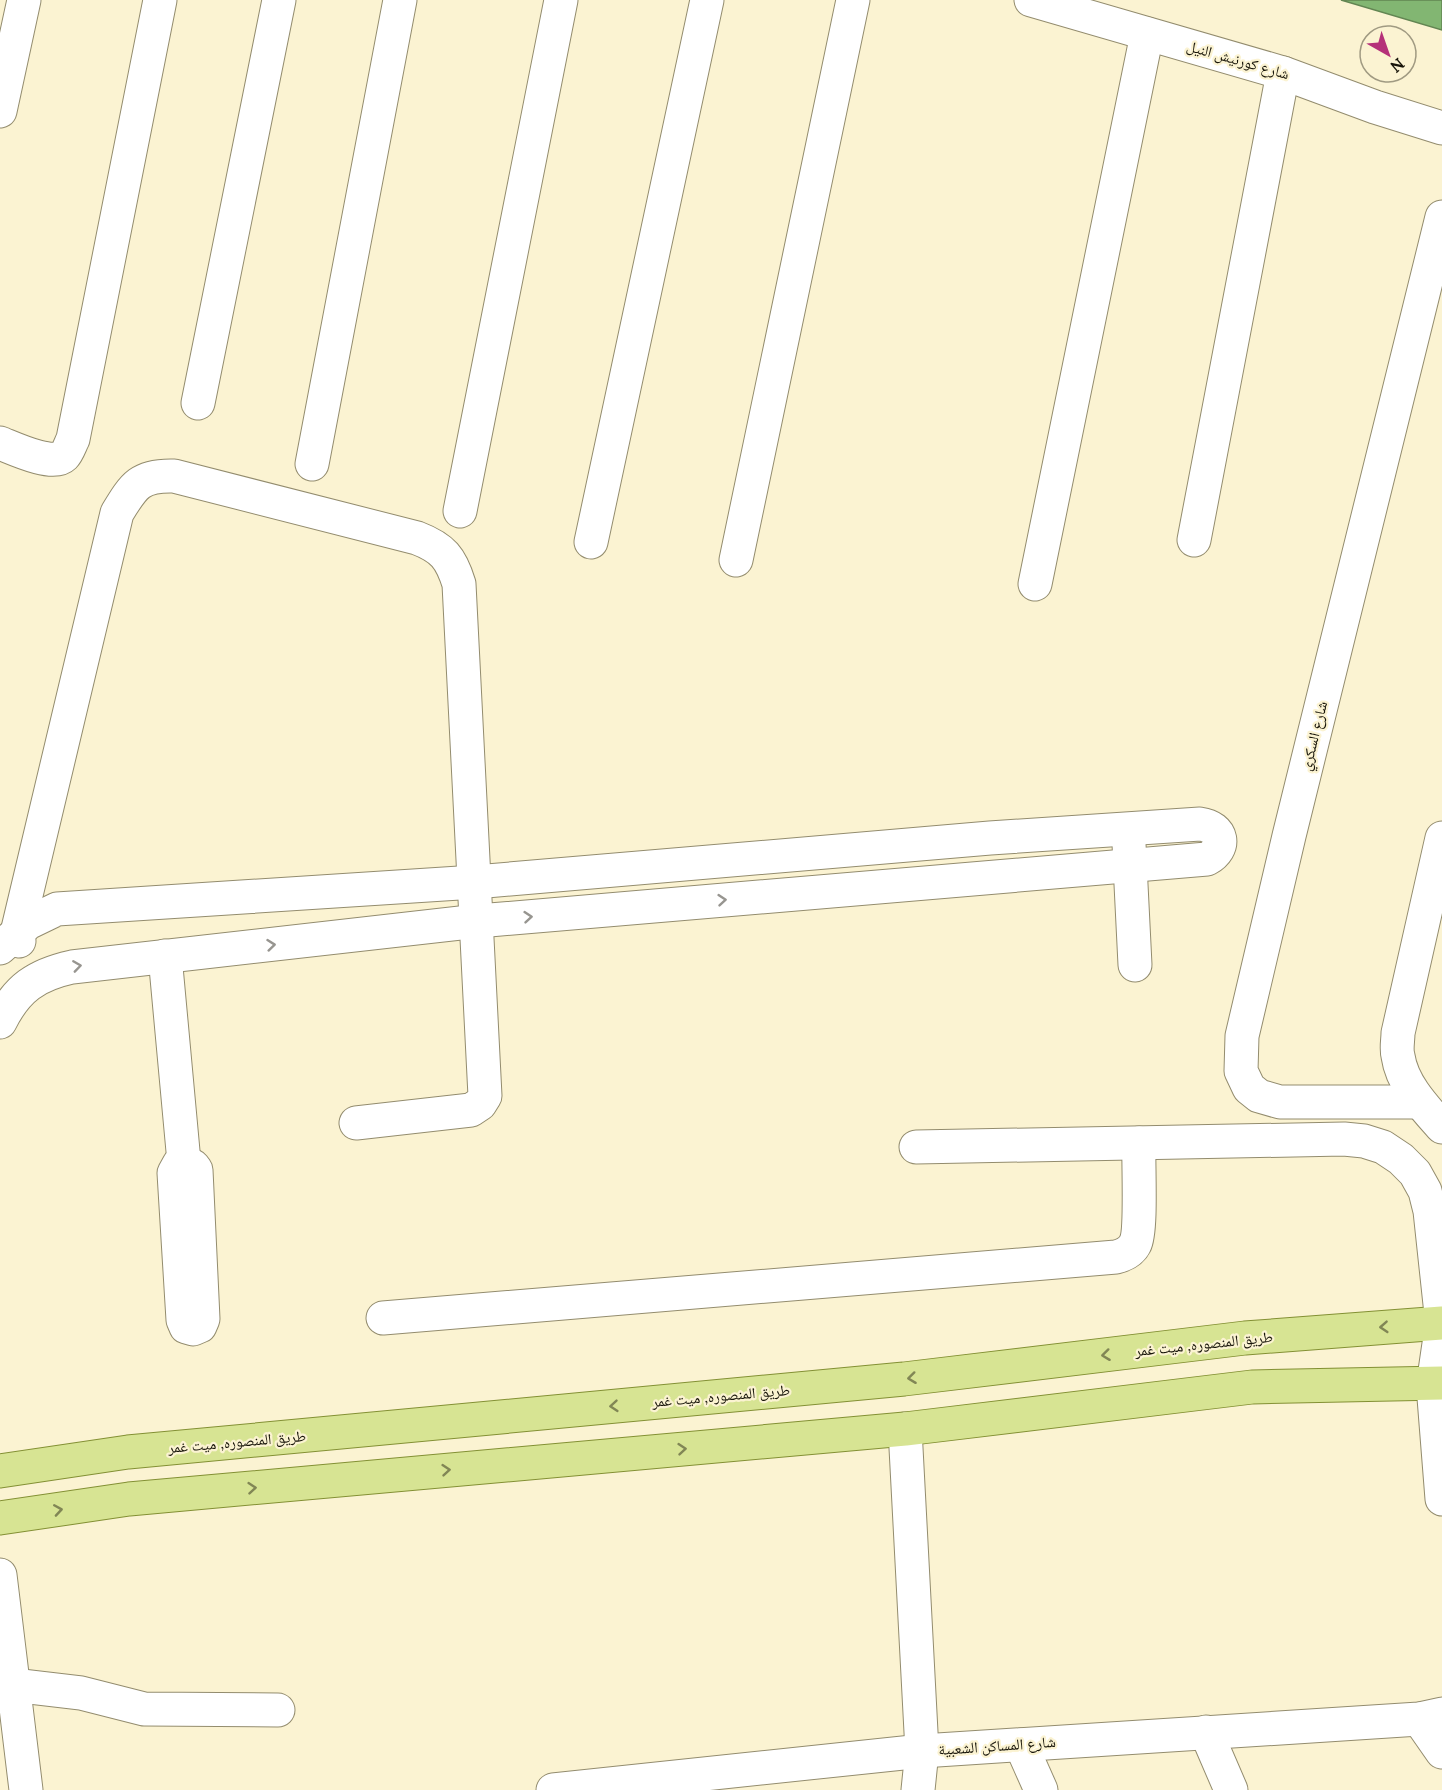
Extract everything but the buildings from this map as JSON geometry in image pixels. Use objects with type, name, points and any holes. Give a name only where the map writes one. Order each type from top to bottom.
[{"type":"main road","name":"طريق المنصوره, ميت غمر","points":[[0,1471],[128,1452],[904,1379],[1245,1338],[1442,1323]]},
{"type":"main road","points":[[0,1518],[129,1499],[905,1429],[1252,1387],[1438,1384]]},
{"type":"street","points":[[0,111],[24,0]]},
{"type":"street","points":[[0,443],[55,461],[63,457],[73,439],[159,0]]},
{"type":"street","points":[[198,403],[279,0]]},
{"type":"street","points":[[312,464],[400,0]]},
{"type":"street","points":[[460,512],[561,0]]},
{"type":"street","points":[[591,542],[707,0]]},
{"type":"street","points":[[736,560],[853,0]]},
{"type":"street","name":"شارع كورنيش النيل","points":[[1031,0],[1283,73],[1442,129]]},
{"type":"street","points":[[1035,584],[1147,34]]},
{"type":"street","points":[[1194,540],[1283,73]]},
{"type":"street","name":"شارع السكري","points":[[1419,1102],[1280,1102],[1259,1096],[1249,1088],[1241,1071],[1242,1036],[1289,836],[1442,217]]},
{"type":"street","points":[[29,984],[8,940],[117,513],[129,493],[143,479],[174,476],[417,538],[444,554],[453,565],[459,584],[478,921],[485,1096],[480,1104],[471,1110],[356,1123]]},
{"type":"street","points":[[0,1022],[12,1000],[29,984],[49,972],[72,967],[478,921],[1207,859],[1215,855],[1220,847],[1220,838],[1216,830],[1209,825],[1200,824],[990,838],[475,882],[57,909],[28,923],[8,940]]},
{"type":"street","points":[[1128,829],[1135,964]]},
{"type":"street","points":[[990,838],[993,878]]},
{"type":"street","points":[[1442,838],[1398,1033],[1398,1056],[1407,1082],[1419,1102],[1442,1127]]},
{"type":"street","points":[[770,857],[773,896]]},
{"type":"street","points":[[165,956],[184,1162]]},
{"type":"street","points":[[915,1148],[1344,1139],[1365,1141],[1383,1147],[1401,1159],[1415,1173],[1425,1191],[1430,1210],[1442,1323],[1438,1384],[1442,1499]]},
{"type":"street","points":[[383,1318],[1116,1257],[1131,1250],[1138,1236],[1139,1143]]},
{"type":"street","points":[[905,1429],[922,1751],[918,1790]]},
{"type":"street","points":[[0,1575],[26,1790]]},
{"type":"street","points":[[13,1685],[81,1693],[144,1709],[278,1710]]},
{"type":"street","points":[[1431,1716],[1442,1752]]},
{"type":"street","name":"شارع المساكن الشعبية","points":[[553,1790],[762,1779],[922,1751],[1431,1716]]},
{"type":"street","points":[[1206,1732],[1231,1790]]},
{"type":"street","points":[[1021,1744],[1041,1790]]},
{"type":"shaded area","points":[[1341,0],[1442,0],[1442,30]]}]
